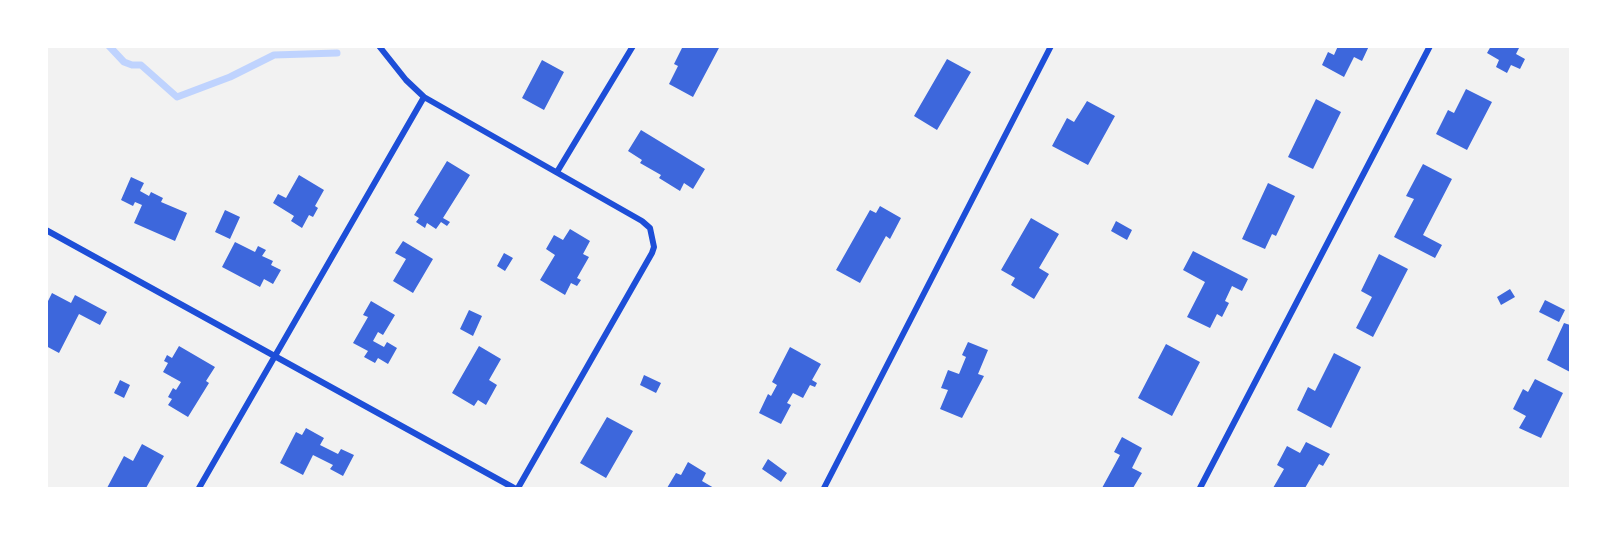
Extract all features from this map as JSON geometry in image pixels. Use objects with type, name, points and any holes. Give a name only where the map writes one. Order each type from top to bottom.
[{"type":"street","points":[[46,230],[516,489],[654,247],[650,228],[642,221],[424,97],[406,80],[380,46]]},
{"type":"street","points":[[557,172],[633,46]]},
{"type":"street","points":[[824,489],[1051,46]]},
{"type":"street","points":[[1200,489],[1430,46]]},
{"type":"street","points":[[199,489],[424,97]]},
{"type":"building","points":[[683,46],[720,46],[693,97],[669,84],[678,66],[674,64]]},
{"type":"building","points":[[1338,46],[1369,46],[1362,61],[1354,57],[1344,77],[1322,65],[1328,52],[1334,55]]},
{"type":"building","points":[[1491,46],[1520,46],[1516,54],[1525,59],[1520,69],[1511,65],[1507,73],[1496,67],[1499,60],[1487,53]]},
{"type":"building","points":[[947,59],[971,72],[937,130],[914,116]]},
{"type":"building","points":[[542,60],[564,72],[544,110],[522,98]]},
{"type":"building","points":[[1466,89],[1492,102],[1467,150],[1436,134],[1448,110],[1454,113]]},
{"type":"building","points":[[1316,99],[1341,112],[1313,169],[1288,157]]},
{"type":"building","points":[[1087,101],[1115,116],[1088,165],[1052,146],[1067,118],[1074,122]]},
{"type":"building","points":[[641,130],[705,169],[693,189],[684,183],[680,191],[659,178],[661,175],[640,163],[642,160],[628,151]]},
{"type":"building","points":[[447,161],[470,175],[443,218],[450,222],[447,226],[441,222],[436,229],[427,223],[425,228],[416,222],[419,218],[414,215]]},
{"type":"building","points":[[1423,164],[1452,179],[1423,235],[1442,245],[1435,258],[1394,237],[1414,199],[1406,196]]},
{"type":"building","points":[[299,175],[324,190],[315,206],[318,208],[313,217],[309,215],[302,228],[291,221],[294,216],[273,203],[278,194],[286,198]]},
{"type":"building","points":[[131,177],[144,183],[140,191],[149,196],[151,192],[163,198],[161,202],[187,213],[175,241],[134,223],[142,205],[135,202],[133,206],[121,200]]},
{"type":"building","points":[[1268,183],[1295,196],[1276,236],[1272,234],[1265,249],[1242,239]]},
{"type":"building","points":[[880,206],[901,218],[890,239],[886,236],[860,283],[836,270],[870,210],[876,213]]},
{"type":"building","points":[[225,210],[240,217],[230,239],[215,232]]},
{"type":"building","points":[[1031,218],[1059,234],[1039,268],[1049,274],[1034,299],[1011,285],[1015,278],[1001,270]]},
{"type":"building","points":[[1116,221],[1132,230],[1127,240],[1111,231]]},
{"type":"building","points":[[570,229],[590,241],[583,254],[589,257],[577,278],[581,280],[577,286],[571,283],[565,295],[540,280],[555,255],[546,249],[554,235],[563,240]]},
{"type":"building","points":[[403,241],[433,259],[413,293],[393,281],[406,259],[395,253]]},
{"type":"building","points":[[235,242],[255,252],[258,246],[266,250],[262,256],[273,261],[271,265],[281,270],[273,284],[264,279],[260,287],[222,267]]},
{"type":"building","points":[[1193,251],[1248,279],[1242,291],[1232,286],[1225,301],[1229,303],[1222,317],[1217,314],[1210,328],[1187,317],[1205,282],[1183,270]]},
{"type":"building","points":[[504,253],[513,258],[505,271],[497,266]]},
{"type":"building","points":[[1379,254],[1408,269],[1373,337],[1356,328],[1372,297],[1361,291]]},
{"type":"building","points":[[1510,289],[1515,297],[1501,305],[1497,297]]},
{"type":"building","points":[[52,293],[71,303],[75,295],[107,312],[100,325],[79,314],[59,353],[46,346],[46,305]]},
{"type":"building","points":[[1545,300],[1565,310],[1559,322],[1539,312]]},
{"type":"building","points":[[371,301],[395,315],[383,335],[378,332],[373,341],[384,347],[387,342],[397,348],[388,364],[378,358],[375,363],[364,357],[368,351],[353,343],[368,317],[363,315]]},
{"type":"building","points":[[469,310],[482,316],[473,336],[460,329]]},
{"type":"building","points":[[1564,323],[1570,325],[1570,372],[1547,360]]},
{"type":"building","points":[[968,342],[988,350],[978,374],[984,376],[962,418],[940,409],[948,390],[941,388],[948,370],[959,374],[966,357],[962,355]]},
{"type":"building","points":[[1166,344],[1200,362],[1172,416],[1138,398]]},
{"type":"building","points":[[179,346],[215,367],[206,381],[209,383],[188,417],[168,405],[172,399],[168,397],[173,388],[176,390],[181,382],[163,372],[168,363],[164,361],[167,355],[172,358]]},
{"type":"building","points":[[479,346],[501,359],[489,380],[497,385],[486,405],[478,400],[474,406],[452,393]]},
{"type":"building","points":[[790,347],[821,364],[812,380],[817,383],[815,387],[810,385],[803,398],[793,393],[787,403],[791,405],[781,424],[759,413],[768,394],[771,396],[777,385],[772,382]]},
{"type":"building","points":[[1334,353],[1361,367],[1331,428],[1297,410],[1308,387],[1315,391]]},
{"type":"building","points":[[644,375],[661,383],[656,393],[640,385]]},
{"type":"building","points":[[1535,379],[1563,393],[1541,438],[1519,428],[1526,416],[1513,409],[1523,389],[1528,392]]},
{"type":"building","points":[[120,380],[130,385],[124,398],[114,393]]},
{"type":"building","points":[[607,417],[633,431],[606,478],[580,463]]},
{"type":"building","points":[[306,428],[324,438],[320,445],[338,454],[341,449],[354,455],[343,476],[330,469],[333,465],[313,455],[303,475],[280,463],[296,432],[302,435]]},
{"type":"building","points":[[1122,437],[1142,448],[1132,468],[1142,473],[1133,488],[1102,488],[1120,455],[1114,452]]},
{"type":"building","points":[[1306,442],[1330,454],[1323,466],[1319,464],[1305,488],[1273,488],[1284,469],[1277,465],[1287,446],[1300,453]]},
{"type":"building","points":[[142,444],[164,456],[146,488],[107,488],[124,456],[133,461]]},
{"type":"building","points":[[768,459],[787,473],[781,482],[762,469]]},
{"type":"building","points":[[688,462],[706,473],[702,481],[714,488],[667,488],[676,473],[681,475]]},
{"type":"waterway","points":[[109,46],[124,62],[141,65],[177,97],[230,77],[274,55],[337,53]]}]
